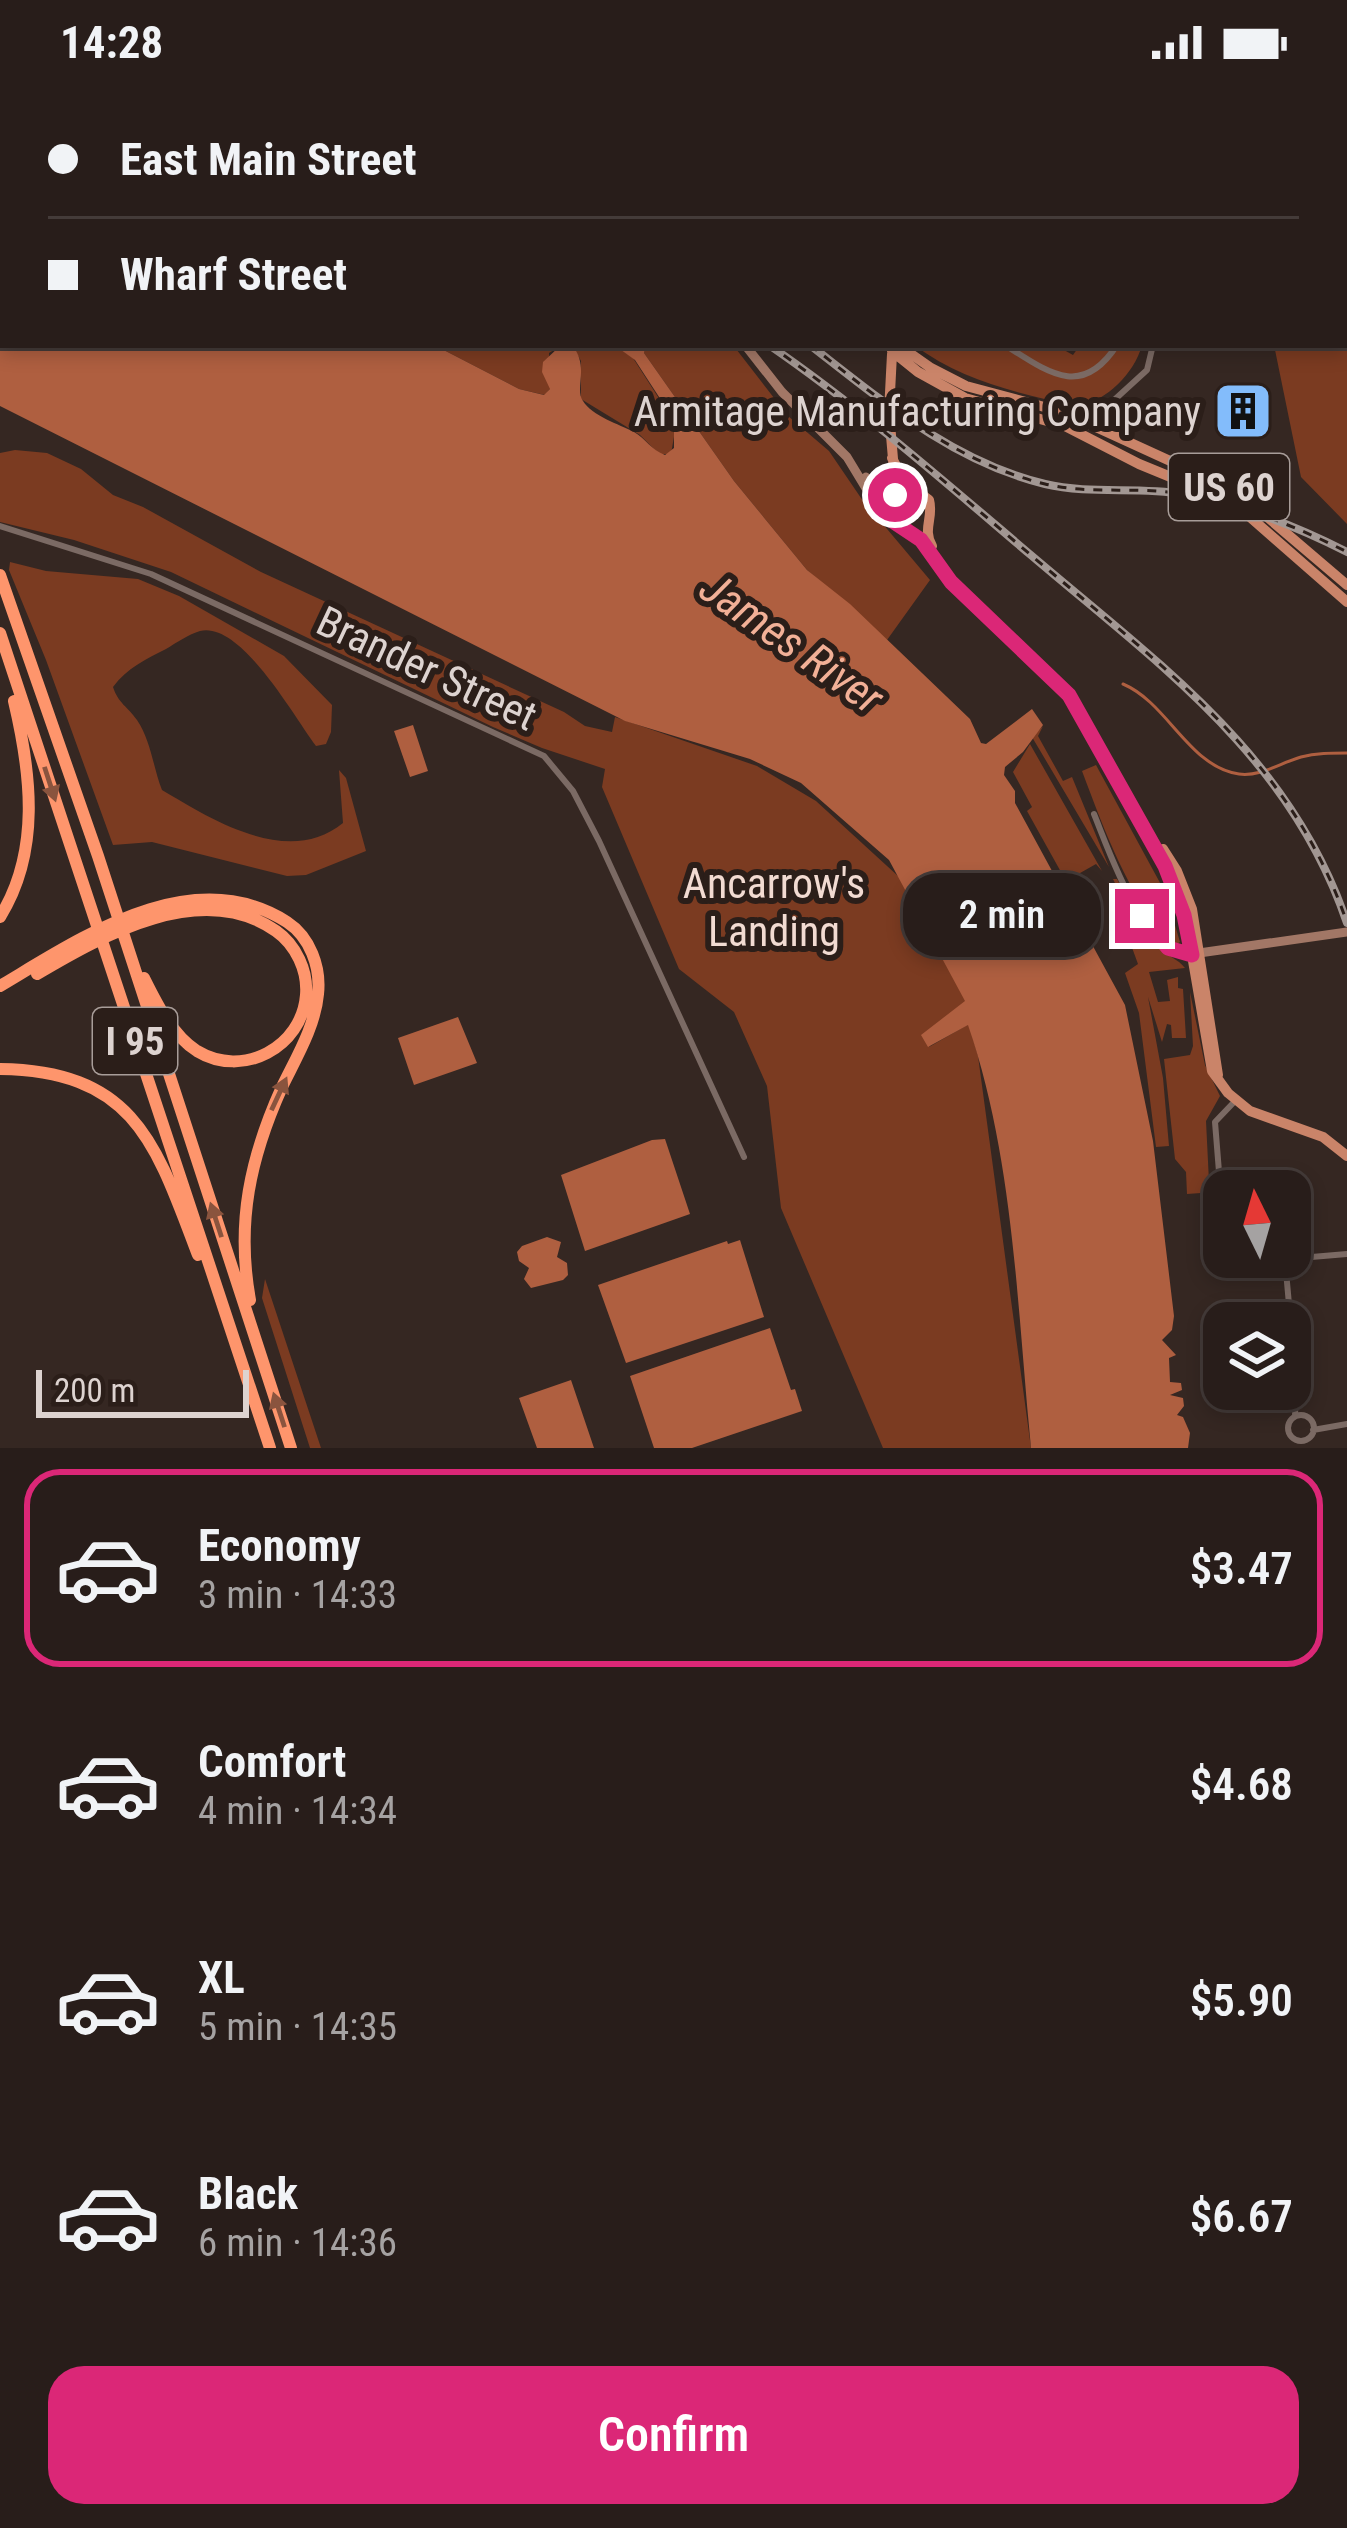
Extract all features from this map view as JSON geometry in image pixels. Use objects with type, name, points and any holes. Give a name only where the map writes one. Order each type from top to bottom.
[{"type":"highway","name":"I 95","points":[[0,575],[291,1448]]},
{"type":"highway","name":"I 95","points":[[0,637],[270,1448]]},
{"type":"highway","points":[[0,637],[22,736],[30,812],[22,867],[0,917]]},
{"type":"highway","points":[[107,885],[146,983],[184,1041],[206,1056],[237,1061],[263,1055],[289,1037],[306,990],[302,965],[282,935],[253,919],[224,912],[149,915]]},
{"type":"highway","points":[[0,986],[84,941],[149,915],[207,901],[263,909],[300,932],[314,961],[319,988],[316,1006],[262,1134],[246,1196],[244,1256],[266,1371]]},
{"type":"highway","points":[[0,996],[84,941]]},
{"type":"highway","points":[[0,1069],[72,1077],[108,1096],[128,1114],[168,1179],[234,1342]]},
{"type":"main road","points":[[748,348],[848,457],[867,490],[897,525],[921,540],[951,582],[1069,695],[1165,866],[1196,954]]},
{"type":"main road","points":[[890,513],[895,495],[889,412],[894,372],[891,348]]},
{"type":"main road","name":"US 60","points":[[891,348],[931,381],[964,398],[1085,428],[1238,492],[1347,585]]},
{"type":"main road","points":[[796,405],[843,445],[871,484],[895,495],[914,488]]},
{"type":"main road","name":"US 60","points":[[1085,428],[1139,464],[1234,503],[1347,602]]},
{"type":"main road","points":[[892,458],[902,477],[929,500],[928,538],[949,571],[1079,699],[1181,878],[1192,909],[1218,1076],[1236,1100],[1266,1118],[1323,1137],[1347,1156]]},
{"type":"main road","points":[[906,530],[927,522]]},
{"type":"main road","points":[[1196,954],[1347,932]]},
{"type":"street","points":[[1010,348],[1057,375],[1080,378],[1100,368],[1116,348]]},
{"type":"street","points":[[1085,428],[1147,370],[1152,348]]},
{"type":"street","name":"Brander Street","points":[[0,526],[173,583],[544,756],[573,791],[599,841],[744,1157]]},
{"type":"street","points":[[1094,814],[1145,922],[1168,948],[1196,954]]},
{"type":"street","points":[[1219,1170],[1215,1122],[1236,1100]]},
{"type":"street","points":[[1311,1257],[1347,1254]]},
{"type":"street","points":[[1286,1278],[1299,1416],[1313,1426],[1347,1424]]},
{"type":"street","points":[[1299,1416],[1288,1429],[1301,1444],[1313,1426]]},
{"type":"green space","points":[[440,348],[557,348],[549,353],[550,389],[545,395],[519,389]]},
{"type":"green space","points":[[574,348],[618,348],[633,358],[676,425],[671,454],[659,454],[640,435],[581,399],[581,361]]},
{"type":"green space","points":[[645,348],[735,348],[788,416],[829,451],[861,498],[930,580],[887,640],[807,570],[734,481],[644,353]]},
{"type":"green space","points":[[918,348],[1060,348],[1073,355],[1078,348],[1141,348],[1118,384],[1078,407],[1013,391]]},
{"type":"green space","points":[[1275,348],[1347,348],[1347,524],[1301,477]]},
{"type":"green space","name":"Ancarrow's Landing","points":[[0,453],[47,453],[81,469],[113,495],[261,572],[564,712],[585,726],[612,732],[615,717],[757,766],[816,801],[910,887],[966,1001],[929,1047],[969,1024],[978,1056],[1031,1448],[883,1448],[781,1208],[767,1086],[734,1012],[679,969],[602,787],[605,769],[493,727],[171,572],[0,522]]},
{"type":"green space","points":[[10,562],[46,571],[138,579],[179,596],[284,656],[332,705],[326,744],[316,746],[249,655],[216,632],[187,636],[137,665],[113,687],[142,728],[162,790],[250,834],[298,841],[321,836],[343,823],[339,770],[346,778],[366,851],[306,875],[287,876],[152,842],[113,845],[9,570]]},
{"type":"green space","points":[[1043,726],[1038,736],[1063,781],[1072,777],[1109,867],[1032,737]]},
{"type":"green space","points":[[1030,744],[1102,871],[1096,864],[1066,881],[1027,811],[1032,807],[1013,772]]},
{"type":"green space","points":[[1096,765],[1165,892],[1177,944],[1169,943],[1154,923],[1118,861],[1082,771]]},
{"type":"green space","points":[[1113,879],[1154,941],[1185,968],[1149,972],[1158,1002],[1170,1001],[1167,980],[1178,977],[1178,988],[1183,989],[1186,1038],[1172,1038],[1167,1024],[1162,1042],[1148,997],[1169,1146],[1156,1147],[1139,1013],[1125,973],[1138,964],[1108,882],[1134,935]]},
{"type":"green space","points":[[1190,992],[1205,1065],[1220,1096],[1206,1121],[1208,1170],[1203,1170],[1203,1202],[1201,1193],[1187,1194],[1186,1172],[1175,1159],[1164,1059],[1190,1055]]},
{"type":"green space","points":[[265,1279],[321,1448],[310,1448],[262,1298]]},
{"type":"water","name":"James River","points":[[0,348],[440,348],[519,389],[544,395],[550,389],[543,362],[558,348],[574,348],[580,361],[581,396],[587,406],[665,455],[674,448],[674,420],[635,360],[618,348],[645,348],[644,353],[734,481],[807,570],[850,604],[970,719],[981,743],[986,744],[1032,709],[1043,725],[1005,767],[1004,775],[1125,1005],[1153,1141],[1174,1316],[1172,1330],[1162,1340],[1176,1355],[1169,1358],[1170,1382],[1181,1383],[1182,1390],[1170,1395],[1183,1398],[1184,1406],[1177,1415],[1183,1417],[1190,1433],[1188,1448],[1031,1448],[1012,1234],[983,1076],[968,1025],[928,1047],[921,1035],[965,1001],[889,860],[801,783],[750,759],[625,721],[0,406]]},
{"type":"water","points":[[413,725],[428,771],[410,777],[394,731]]},
{"type":"water","points":[[458,1017],[477,1063],[414,1085],[398,1038]]},
{"type":"water","points":[[665,1139],[690,1214],[585,1251],[561,1175]]},
{"type":"water","points":[[547,1237],[561,1242],[557,1257],[567,1263],[568,1275],[531,1288],[524,1279],[529,1268],[519,1261],[517,1252]]},
{"type":"water","points":[[740,1240],[764,1317],[626,1363],[598,1285]]},
{"type":"water","points":[[770,1328],[802,1411],[692,1448],[654,1448],[630,1376]]},
{"type":"water","points":[[571,1380],[594,1448],[537,1448],[519,1398]]},
{"type":"waterway","points":[[1123,684],[1153,705],[1206,760],[1222,769],[1255,773],[1307,756],[1347,753]]},
{"type":"railway","points":[[773,348],[936,474],[1216,718],[1292,811],[1323,864],[1347,923]]},
{"type":"railway","points":[[814,348],[920,427],[1012,474],[1062,487],[1204,498],[1267,517],[1347,552]]},
{"type":"place","name":"Armitage Manufacturing Company","points":[[1243,411]]},
{"type":"route","points":[[895,495],[890,509],[894,522],[918,537],[951,582],[1069,695],[1165,866],[1184,915],[1192,955],[1168,948],[1142,916]]}]
